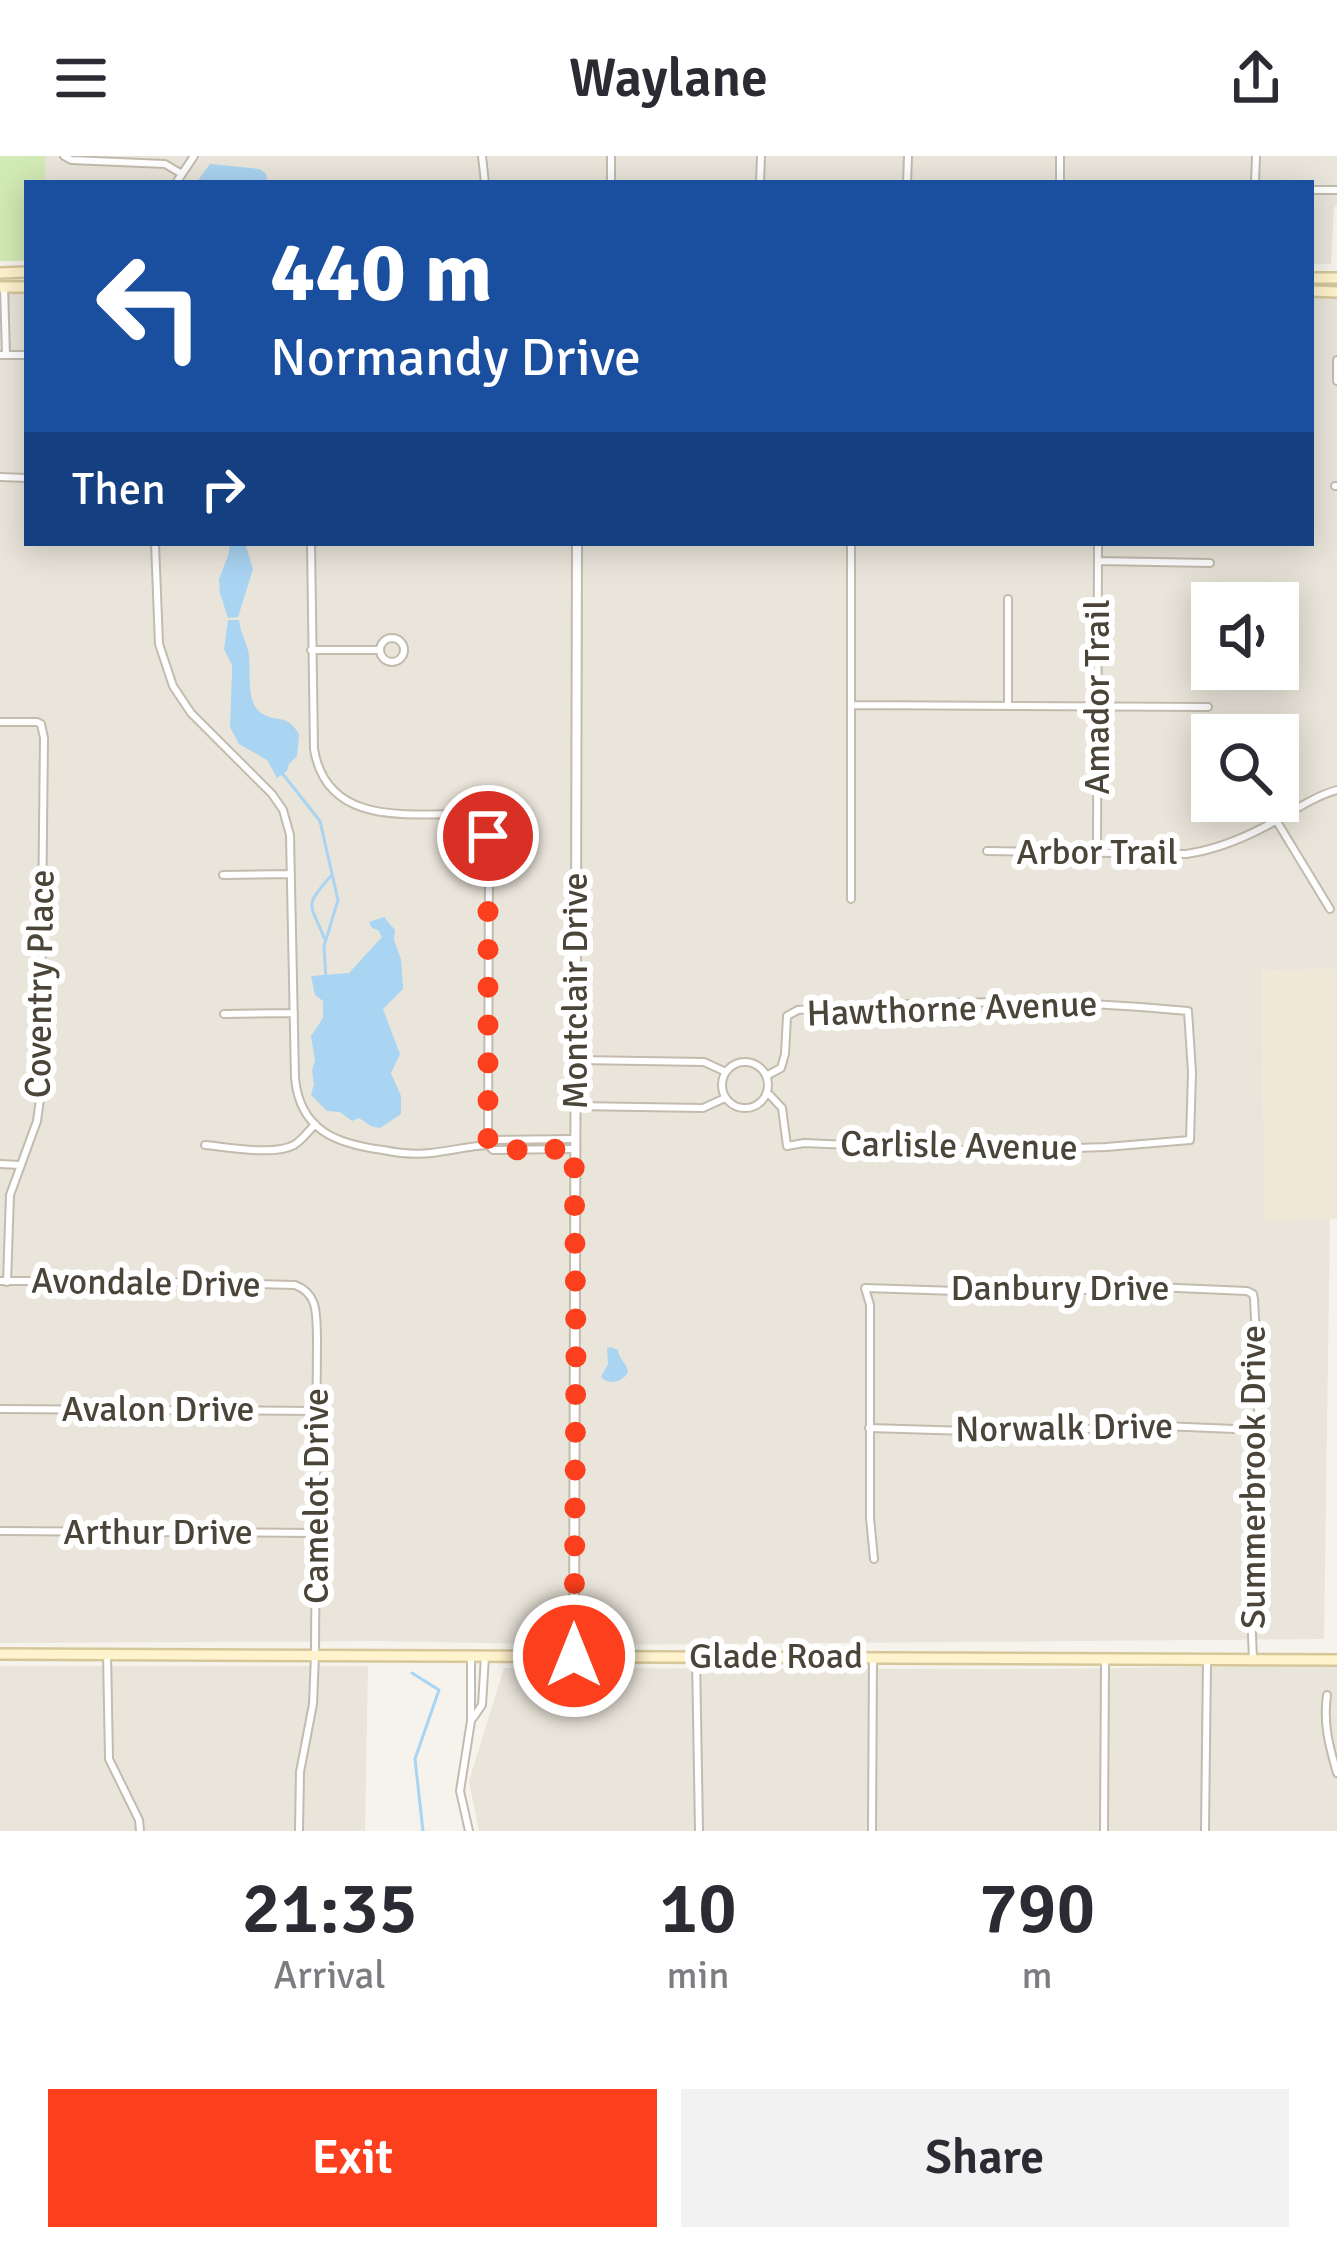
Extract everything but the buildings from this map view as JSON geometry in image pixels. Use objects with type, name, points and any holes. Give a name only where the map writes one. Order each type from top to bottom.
[{"type":"main road","name":"Glade Road","points":[[0,1654],[1337,1660]]},
{"type":"street","points":[[64,156],[165,164],[182,174]]},
{"type":"street","points":[[178,180],[194,156]]},
{"type":"street","points":[[2,272],[3,355]]},
{"type":"street","points":[[1337,360],[1337,381]]},
{"type":"street","points":[[155,546],[159,644],[173,686],[191,713],[272,794],[283,810],[290,835],[296,1089],[308,1115],[339,1142],[401,1153],[426,1154],[490,1143],[574,1144]]},
{"type":"street","points":[[311,546],[316,761],[326,783],[348,803],[371,812],[471,814],[486,824],[490,1143]]},
{"type":"street","name":"Montclair Drive","points":[[574,1656],[577,546]]},
{"type":"street","points":[[851,546],[851,899]]},
{"type":"street","name":"Amador Trail","points":[[1097,851],[1098,546]]},
{"type":"street","points":[[1098,561],[1210,563]]},
{"type":"street","points":[[1008,599],[1008,705]]},
{"type":"street","points":[[392,638],[403,645],[404,654],[390,663],[379,650],[383,641],[392,638]]},
{"type":"street","points":[[311,650],[379,650]]},
{"type":"street","points":[[852,705],[1208,707]]},
{"type":"street","name":"Coventry Place","points":[[0,722],[37,722],[44,737],[40,1099],[37,1121],[10,1195],[4,1281]]},
{"type":"street","name":"Arbor Trail","points":[[1299,807],[1337,790]]},
{"type":"street","name":"Arbor Trail","points":[[987,851],[1186,854],[1224,846],[1272,822]]},
{"type":"street","points":[[1277,822],[1330,909]]},
{"type":"street","points":[[223,875],[291,874]]},
{"type":"street","name":"Hawthorne Avenue","points":[[766,1076],[782,1068],[787,1016],[798,1010],[1033,1002],[1188,1011],[1190,1140]]},
{"type":"street","points":[[224,1014],[294,1013]]},
{"type":"street","points":[[577,1060],[704,1062],[725,1072]]},
{"type":"street","points":[[737,1063],[757,1065],[766,1076],[763,1099],[751,1107],[736,1107],[725,1098],[721,1084],[725,1072],[737,1063]]},
{"type":"street","name":"Carlisle Avenue","points":[[766,1092],[782,1108],[788,1146],[985,1151],[1190,1140]]},
{"type":"street","points":[[575,1106],[703,1108],[725,1098]]},
{"type":"street","points":[[205,1144],[286,1148],[316,1124]]},
{"type":"street","points":[[0,1164],[20,1165]]},
{"type":"street","name":"Avondale Drive","points":[[4,1281],[295,1285],[314,1300],[317,1337]]},
{"type":"street","name":"Danbury Drive","points":[[869,1428],[870,1305],[866,1288],[1018,1293],[1154,1287],[1252,1294]]},
{"type":"street","name":"Summerbrook Drive","points":[[1252,1294],[1258,1430],[1250,1520],[1253,1660]]},
{"type":"street","name":"Camelot Drive","points":[[299,1831],[300,1772],[313,1704],[315,1655],[317,1337]]},
{"type":"street","name":"Avalon Drive","points":[[0,1408],[316,1411]]},
{"type":"street","points":[[869,1428],[874,1559]]},
{"type":"street","name":"Norwalk Drive","points":[[869,1428],[1258,1430]]},
{"type":"street","name":"Arthur Drive","points":[[0,1531],[315,1533]]},
{"type":"street","points":[[106,1653],[109,1759],[140,1831]]},
{"type":"street","points":[[469,1831],[460,1791],[471,1720],[471,1656]]},
{"type":"street","points":[[471,1720],[482,1705],[485,1656]]},
{"type":"street","points":[[696,1656],[699,1831]]},
{"type":"street","points":[[872,1831],[873,1657]]},
{"type":"street","points":[[1104,1831],[1105,1660]]},
{"type":"street","points":[[1205,1831],[1207,1660]]},
{"type":"street","points":[[1327,1695],[1326,1735],[1337,1772]]},
{"type":"shaded area","points":[[45,156],[1337,156],[1337,206],[1331,264],[1314,264],[1314,180],[45,180]]},
{"type":"shaded area","points":[[0,292],[24,292],[24,546],[1314,546],[1314,296],[1337,296],[1337,969],[1262,971],[1265,1219],[1330,1219],[1324,1639],[584,1645],[0,1643]]},
{"type":"shaded area","points":[[1337,969],[1337,1219],[1265,1220],[1262,970]]},
{"type":"shaded area","points":[[0,1666],[368,1666],[365,1831],[0,1831]]},
{"type":"shaded area","points":[[1337,1666],[1337,1831],[479,1831],[469,1781],[504,1668]]},
{"type":"green space","points":[[0,156],[45,156],[45,180],[24,180],[24,261],[0,261]]},
{"type":"water","points":[[210,164],[260,169],[267,180],[198,180]]},
{"type":"water","points":[[230,546],[246,546],[253,569],[238,617],[228,618],[219,579]]},
{"type":"water","points":[[228,620],[239,620],[256,707],[290,723],[299,734],[297,756],[277,778],[267,760],[239,744],[230,727],[232,665],[224,649]]},
{"type":"water","points":[[384,917],[395,930],[401,959],[403,989],[383,1009],[400,1054],[391,1073],[401,1096],[401,1114],[380,1128],[327,1111],[311,1095],[315,1060],[311,1036],[323,1018],[323,1001],[315,995],[311,976],[349,973],[382,937],[369,922]]},
{"type":"water","points":[[610,1347],[618,1350],[628,1372],[616,1382],[601,1377]]},
{"type":"waterway","points":[[282,773],[320,821],[338,900],[324,946],[326,980]]},
{"type":"waterway","points":[[325,940],[312,906],[331,876]]},
{"type":"waterway","points":[[412,1673],[439,1690],[415,1759],[423,1831]]},
{"type":"route","points":[[488,836],[488,1145],[493,1150],[574,1149],[574,1656]]}]
